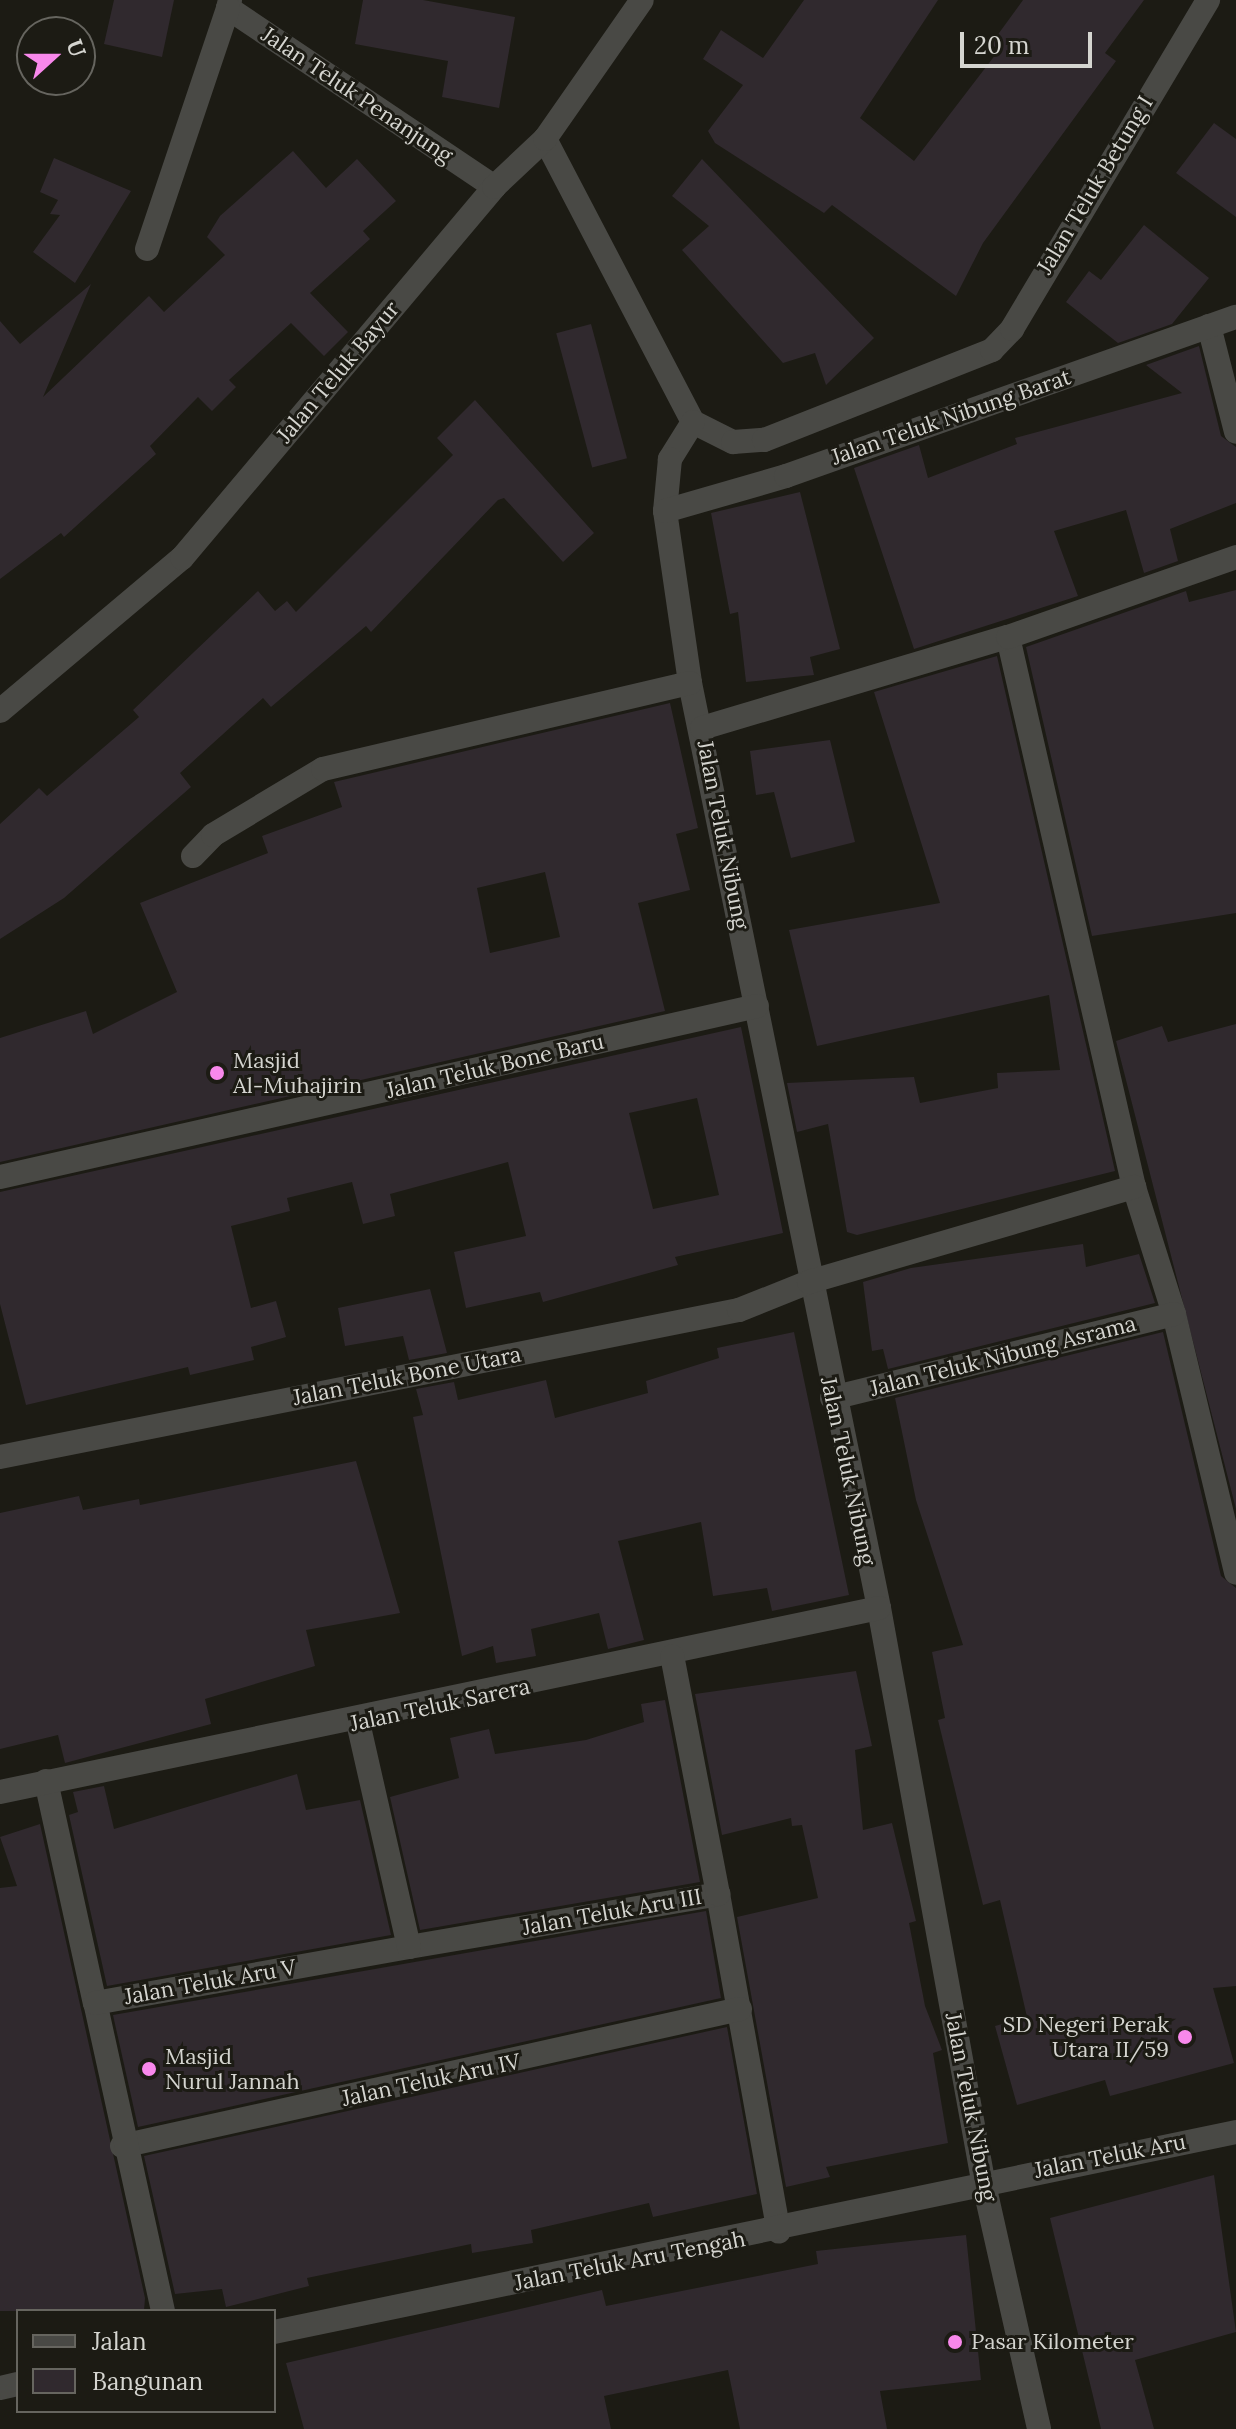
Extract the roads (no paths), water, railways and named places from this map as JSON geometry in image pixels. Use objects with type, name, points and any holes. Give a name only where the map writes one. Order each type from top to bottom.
[{"type":"street","name":"Jalan Teluk Bayur","points":[[0,711],[182,558],[494,187],[545,139],[642,0]]},
{"type":"street","name":"Jalan Teluk Betung I","points":[[693,422],[733,442],[764,440],[992,350],[1208,0]]},
{"type":"street","points":[[147,249],[229,4]]},
{"type":"street","name":"Jalan Teluk Penanjung","points":[[229,4],[494,187]]},
{"type":"street","points":[[545,139],[693,422]]},
{"type":"street","name":"Jalan Teluk Nibung Barat","points":[[665,511],[786,476],[1236,317]]},
{"type":"street","points":[[1209,326],[1236,432]]},
{"type":"street","name":"Jalan Teluk Nibung","points":[[693,422],[670,459],[665,511],[690,683],[702,728],[832,1398],[879,1608],[983,2180],[1039,2429]]},
{"type":"street","points":[[702,728],[1008,637],[1236,557]]},
{"type":"street","points":[[1008,637],[1134,1187],[1174,1314],[1236,1573]]},
{"type":"street","points":[[193,856],[213,835],[323,769],[690,683]]},
{"type":"street","name":"Jalan Teluk Bone Baru","points":[[0,1177],[757,1006]]},
{"type":"street","name":"Jalan Teluk Bone Utara","points":[[0,1457],[739,1310],[809,1282],[1134,1187]]},
{"type":"street","name":"Jalan Teluk Nibung Asrama","points":[[832,1398],[1174,1314]]},
{"type":"street","name":"Jalan Teluk Sarera","points":[[0,1792],[358,1723],[879,1608]]},
{"type":"street","name":"Jalan Teluk Aru III","points":[[409,1947],[718,1894],[672,1656]]},
{"type":"street","points":[[358,1723],[409,1947]]},
{"type":"street","points":[[46,1781],[95,2003]]},
{"type":"street","points":[[718,1894],[779,2232]]},
{"type":"street","name":"Jalan Teluk Aru V","points":[[163,2309],[122,2146],[95,2003],[409,1947]]},
{"type":"street","name":"Jalan Teluk Aru IV","points":[[122,2146],[740,2009]]},
{"type":"street","name":"Jalan Teluk Aru","points":[[983,2180],[1236,2132]]},
{"type":"street","name":"Jalan Teluk Aru Tengah","points":[[276,2332],[779,2232],[983,2180]]},
{"type":"place","name":"Masjid Al-Muhajirin","points":[[217,1073]]},
{"type":"place","name":"SD Negeri Perak Utara II/59","points":[[1185,2037]]},
{"type":"place","name":"Masjid Nurul Jannah","points":[[149,2069]]},
{"type":"place","name":"Pasar Kilometer","points":[[955,2342]]}]
